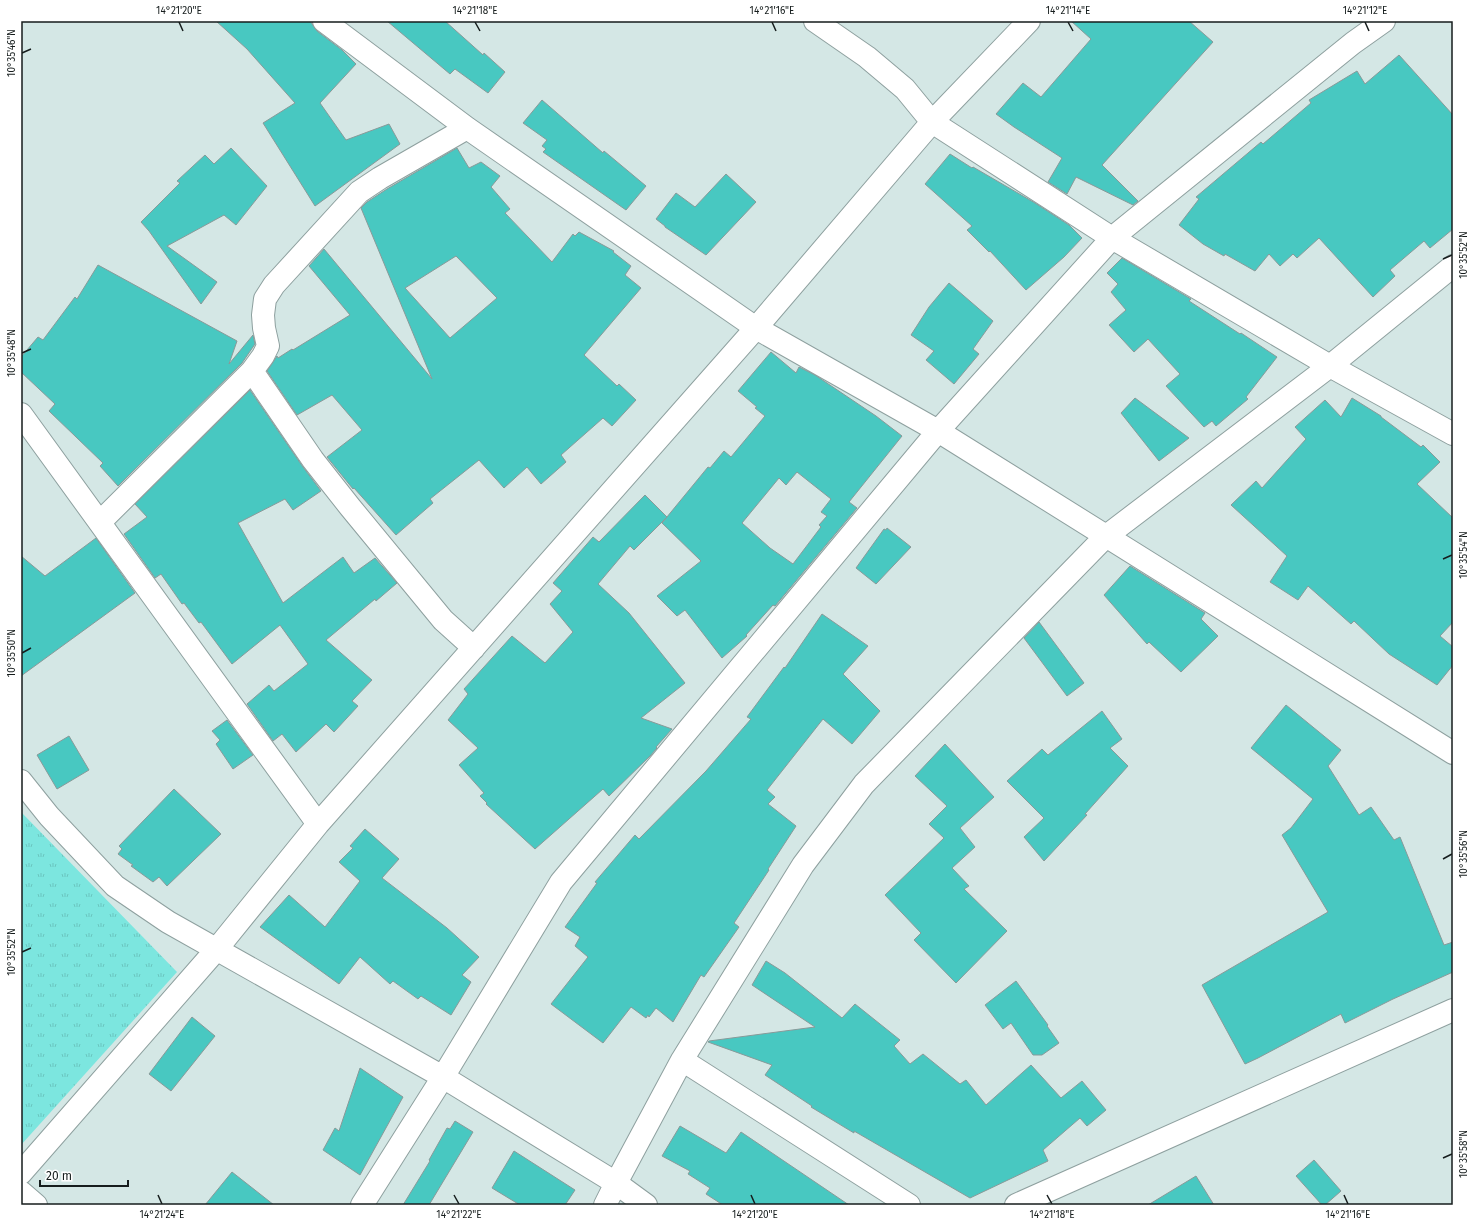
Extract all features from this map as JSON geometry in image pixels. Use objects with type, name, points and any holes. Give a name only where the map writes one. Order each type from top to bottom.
[{"type":"street","points":[[324,21],[467,128],[756,328],[938,432],[1453,753]]},
{"type":"street","points":[[815,21],[867,57],[905,89],[932,122],[1112,238],[1330,366],[1453,434]]},
{"type":"street","points":[[21,1173],[216,950],[318,824],[756,328],[932,122],[1029,21]]},
{"type":"street","points":[[362,1205],[443,1077],[561,882],[938,432],[1112,238],[1353,43],[1384,21]]},
{"type":"street","points":[[100,522],[252,371],[268,346],[263,315],[265,299],[274,285],[359,192],[380,178],[467,128]]},
{"type":"street","points":[[606,1205],[616,1183],[682,1060],[803,865],[864,784],[1106,537],[1330,366],[1453,266]]},
{"type":"street","points":[[252,371],[313,460],[350,507],[443,620],[474,648]]},
{"type":"street","points":[[21,414],[318,824]]},
{"type":"street","points":[[21,781],[49,816],[115,886],[168,922],[443,1077],[616,1183],[646,1205]]},
{"type":"street","points":[[1016,1205],[1453,1010]]},
{"type":"street","points":[[682,1060],[909,1205]]},
{"type":"street","points":[[21,1192],[36,1205]]},
{"type":"green space","points":[[21,812],[177,972],[21,1145]]},
{"type":"building","points":[[216,21],[310,21],[317,31],[342,50],[356,64],[320,103],[346,140],[389,124],[400,144],[315,206],[263,123],[295,103],[247,49]]},
{"type":"building","points":[[387,21],[445,21],[483,55],[484,53],[505,72],[488,93],[455,69],[450,74]]},
{"type":"building","points":[[1071,21],[1189,21],[1213,42],[1102,165],[1138,201],[1133,205],[1076,177],[1067,194],[1048,182],[1062,158],[996,114],[1023,83],[1041,97],[1091,39]]},
{"type":"building","points":[[1399,55],[1453,115],[1453,229],[1430,248],[1424,241],[1390,270],[1395,276],[1373,297],[1319,238],[1297,258],[1293,254],[1280,266],[1269,254],[1255,271],[1225,254],[1224,256],[1203,244],[1179,225],[1199,199],[1196,197],[1261,142],[1263,144],[1311,103],[1309,100],[1357,71],[1365,84]]},
{"type":"building","points":[[542,100],[603,153],[604,151],[646,186],[626,210],[543,152],[546,149],[542,146],[547,140],[523,123]]},
{"type":"building","points":[[231,148],[267,186],[236,225],[224,215],[167,246],[217,282],[201,304],[141,222],[180,183],[177,181],[205,155],[214,164]]},
{"type":"building","points":[[457,148],[469,168],[481,162],[500,176],[491,187],[510,209],[505,213],[552,262],[573,234],[575,236],[579,232],[614,251],[613,252],[631,266],[625,275],[641,288],[584,355],[617,386],[619,384],[636,400],[612,426],[603,418],[561,455],[566,462],[541,484],[527,467],[504,488],[479,460],[430,499],[433,503],[396,535],[354,488],[353,489],[327,457],[362,430],[332,395],[297,415],[267,371],[277,356],[278,358],[292,349],[293,350],[350,315],[309,266],[324,249],[432,379],[361,208],[367,202]],"holes":[[[456,256],[497,298],[450,338],[405,288]]]},
{"type":"building","points":[[950,154],[1035,203],[1069,225],[1082,238],[1064,257],[1026,290],[990,251],[989,252],[967,230],[972,226],[925,184]]},
{"type":"building","points":[[726,174],[756,202],[706,255],[665,227],[656,219],[676,193],[695,207]]},
{"type":"building","points":[[1122,258],[1191,299],[1189,301],[1277,357],[1246,397],[1248,399],[1216,426],[1212,421],[1204,427],[1166,386],[1180,374],[1148,339],[1134,352],[1109,325],[1126,310],[1111,292],[1118,284],[1107,273]]},
{"type":"building","points":[[98,265],[237,341],[229,364],[253,335],[255,344],[242,363],[118,486],[100,466],[103,463],[49,411],[55,404],[21,372],[21,357],[38,337],[43,340],[75,297],[77,299]]},
{"type":"building","points":[[949,283],[993,321],[973,349],[979,354],[954,384],[926,360],[934,351],[911,335],[929,307]]},
{"type":"building","points":[[771,352],[796,373],[799,367],[815,375],[876,416],[902,436],[849,502],[857,508],[775,606],[773,605],[746,635],[747,636],[722,658],[685,610],[677,616],[657,596],[701,561],[662,523],[708,467],[710,468],[724,451],[731,457],[765,416],[738,391]],"holes":[[[797,472],[831,499],[821,512],[827,516],[819,525],[821,527],[793,564],[770,548],[742,523],[779,478],[786,485]]]},
{"type":"building","points":[[250,390],[321,491],[293,510],[285,499],[238,523],[283,603],[343,557],[354,573],[375,558],[397,583],[376,601],[375,599],[326,640],[372,680],[352,701],[358,706],[334,732],[326,724],[296,752],[282,734],[273,741],[247,704],[269,685],[274,691],[308,664],[280,625],[232,664],[201,622],[199,623],[184,603],[182,604],[161,574],[155,578],[124,534],[147,517],[135,504]]},
{"type":"building","points":[[1135,398],[1189,438],[1159,461],[1121,413]]},
{"type":"building","points":[[1352,398],[1381,416],[1421,447],[1423,445],[1440,462],[1417,484],[1453,518],[1453,622],[1440,636],[1453,647],[1453,665],[1437,685],[1389,654],[1354,621],[1351,624],[1308,586],[1298,600],[1270,582],[1287,556],[1231,505],[1256,481],[1262,488],[1306,439],[1295,427],[1325,400],[1341,417]]},
{"type":"building","points":[[645,495],[667,517],[634,550],[630,546],[598,584],[629,613],[685,683],[641,718],[672,729],[650,756],[609,796],[603,789],[535,849],[486,804],[487,803],[480,796],[484,793],[459,765],[478,748],[448,720],[468,694],[464,689],[512,636],[545,663],[573,632],[550,604],[562,591],[553,583],[593,537],[599,542]]},
{"type":"building","points":[[887,528],[911,547],[876,584],[856,568],[884,529],[886,530]]},
{"type":"building","points":[[96,538],[135,593],[21,676],[21,556],[45,576]]},
{"type":"building","points":[[1130,566],[1205,613],[1201,619],[1218,636],[1181,672],[1149,642],[1147,644],[1104,595]]},
{"type":"building","points":[[822,614],[868,646],[843,674],[880,711],[852,744],[823,719],[767,790],[775,797],[768,804],[796,826],[734,923],[739,927],[704,977],[701,975],[673,1022],[656,1008],[649,1017],[648,1015],[646,1018],[631,1007],[603,1043],[551,1004],[588,957],[575,946],[580,937],[565,927],[597,883],[595,882],[635,835],[639,839],[706,771],[751,719],[747,717],[784,667],[785,668]]},
{"type":"building","points":[[1039,622],[1084,683],[1067,696],[1024,638]]},
{"type":"building","points":[[1286,705],[1341,750],[1328,766],[1359,815],[1371,807],[1394,840],[1400,837],[1444,945],[1453,942],[1453,972],[1393,999],[1345,1023],[1341,1014],[1245,1064],[1202,985],[1328,912],[1282,835],[1291,828],[1313,799],[1251,748]]},
{"type":"building","points":[[1102,711],[1122,739],[1110,748],[1128,766],[1085,814],[1087,815],[1044,861],[1024,837],[1044,818],[1007,781],[1042,749],[1048,755]]},
{"type":"building","points":[[227,720],[253,755],[233,769],[216,744],[220,740],[212,731]]},
{"type":"building","points":[[69,736],[89,770],[57,789],[37,755]]},
{"type":"building","points":[[945,744],[994,797],[960,828],[975,847],[952,868],[969,886],[964,889],[1007,931],[956,983],[914,940],[921,933],[885,895],[944,838],[929,824],[947,806],[915,776]]},
{"type":"building","points":[[174,789],[221,834],[167,886],[159,877],[153,882],[131,866],[133,865],[118,854],[122,849],[119,846]]},
{"type":"building","points":[[365,829],[399,859],[382,878],[447,928],[479,957],[462,975],[471,982],[451,1015],[421,996],[418,999],[393,981],[390,984],[360,957],[339,984],[260,927],[289,895],[325,927],[360,881],[339,862],[353,848],[350,846]]},
{"type":"building","points":[[766,961],[785,973],[842,1018],[855,1004],[900,1040],[894,1046],[910,1064],[923,1054],[960,1084],[966,1080],[986,1105],[1031,1065],[1061,1098],[1082,1081],[1106,1110],[1087,1126],[1080,1118],[1043,1150],[1048,1161],[970,1198],[854,1131],[854,1133],[811,1107],[812,1106],[765,1075],[772,1065],[708,1042],[815,1027],[752,985]]},
{"type":"building","points":[[1016,981],[1048,1025],[1047,1026],[1059,1043],[1042,1055],[1033,1055],[1011,1023],[1003,1029],[985,1005]]},
{"type":"building","points":[[192,1017],[215,1036],[171,1091],[149,1074]]},
{"type":"building","points":[[360,1068],[403,1097],[360,1175],[323,1150],[335,1128],[339,1131]]},
{"type":"building","points":[[455,1121],[473,1132],[429,1205],[403,1205],[430,1161],[429,1160],[447,1128],[450,1129]]},
{"type":"building","points":[[680,1126],[726,1153],[741,1132],[849,1205],[723,1205],[706,1194],[710,1188],[688,1174],[690,1171],[662,1156]]},
{"type":"building","points":[[514,1151],[575,1190],[565,1205],[520,1205],[492,1188]]},
{"type":"building","points":[[1314,1160],[1341,1191],[1325,1205],[1322,1205],[1296,1176]]},
{"type":"building","points":[[232,1172],[274,1205],[205,1205]]},
{"type":"building","points":[[1196,1176],[1214,1205],[1148,1205]]}]
